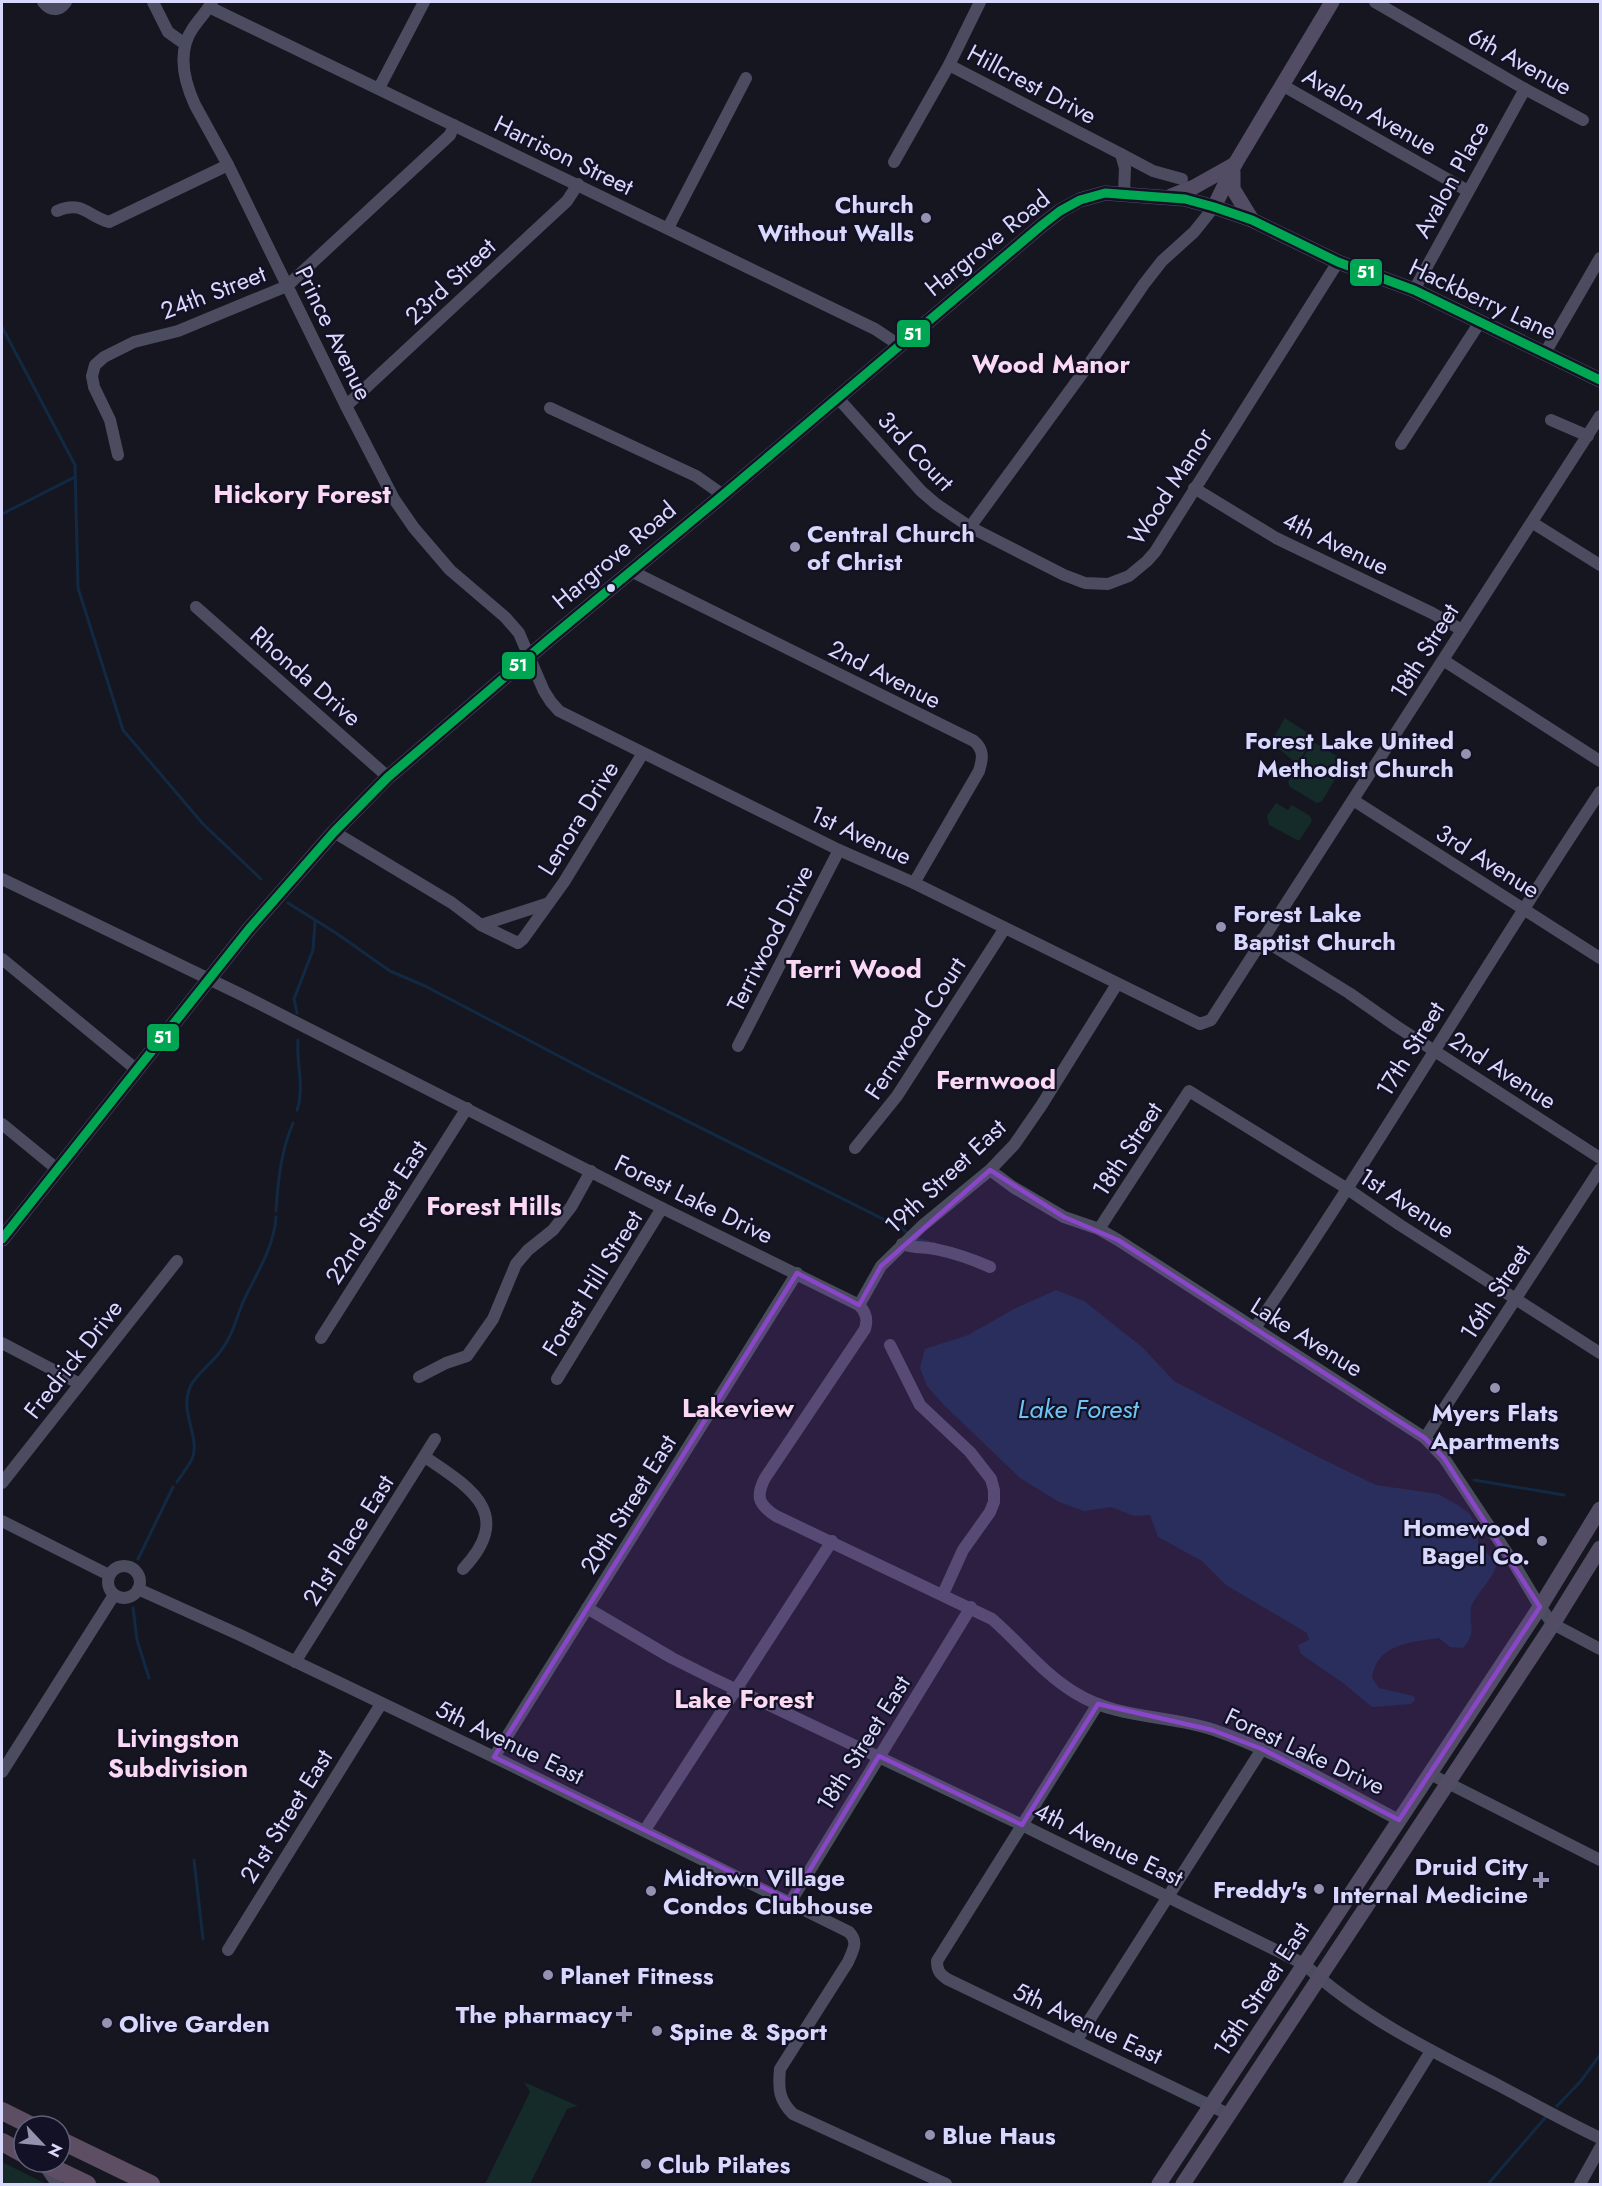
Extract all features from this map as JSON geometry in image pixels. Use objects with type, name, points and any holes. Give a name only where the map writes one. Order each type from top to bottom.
[{"type":"highway","points":[[72,2146],[151,2184]]},
{"type":"highway","points":[[66,2174],[87,2184]]},
{"type":"main road","points":[[1214,207],[1235,164],[1332,2]]},
{"type":"main road","points":[[1165,198],[1194,187],[1235,164]]},
{"type":"main road","points":[[1235,164],[1232,175],[1233,189],[1252,220]]},
{"type":"main road","name":"Hargrove Road","points":[[2,1239],[249,928],[334,832],[388,777],[1060,211],[1080,200],[1105,193],[1185,200],[1214,207]]},
{"type":"main road","name":"Hackberry Lane","points":[[1214,207],[1252,220],[1338,262],[1414,290],[1600,380]]},
{"type":"main road","name":"15th Street East","points":[[1159,2184],[1540,1607],[1600,1509]]},
{"type":"main road","name":"15th Street East","points":[[1183,2184],[1553,1624],[1600,1548]]},
{"type":"main road","points":[[1399,1820],[1418,1829]]},
{"type":"street","points":[[43,2],[47,7],[56,10],[66,2]]},
{"type":"street","points":[[153,2],[168,32],[185,44],[193,28],[211,4]]},
{"type":"street","points":[[379,88],[424,2]]},
{"type":"street","name":"Hillcrest Drive","points":[[980,2],[949,65],[1153,171],[1182,179]]},
{"type":"street","name":"6th Avenue","points":[[1375,2],[1583,120]]},
{"type":"street","name":"Harrison Street","points":[[211,4],[454,125],[875,328],[899,345]]},
{"type":"street","name":"Prince Avenue","points":[[185,44],[184,69],[190,95],[228,165],[394,499],[414,528],[450,570],[505,617],[519,633],[529,657]]},
{"type":"street","points":[[894,162],[949,65]]},
{"type":"street","points":[[668,228],[747,78]]},
{"type":"street","name":"Avalon Avenue","points":[[1282,85],[1468,191]]},
{"type":"street","name":"Avalon Place","points":[[1414,290],[1525,89]]},
{"type":"street","name":"24th Street","points":[[118,455],[110,420],[94,387],[92,376],[95,365],[104,357],[134,342],[178,331],[287,286],[450,135],[454,125]]},
{"type":"street","points":[[1121,154],[1125,168],[1124,193]]},
{"type":"street","points":[[57,211],[79,206],[97,218],[109,222],[228,165]]},
{"type":"street","name":"23rd Street","points":[[346,406],[567,201],[578,184]]},
{"type":"street","points":[[970,527],[1087,367],[1144,284],[1162,261],[1194,232],[1214,207]]},
{"type":"street","points":[[1545,352],[1600,258]]},
{"type":"street","name":"Wood Manor","points":[[970,527],[1075,579],[1108,584],[1129,576],[1155,552],[1338,262]]},
{"type":"street","points":[[1401,444],[1480,322]]},
{"type":"street","name":"3rd Court","points":[[837,397],[921,491],[970,527]]},
{"type":"street","points":[[550,408],[696,476],[723,495]]},
{"type":"street","name":"18th Street","points":[[1200,1024],[1211,1020],[1600,416]]},
{"type":"street","points":[[1551,420],[1588,436]]},
{"type":"street","name":"4th Avenue","points":[[1194,488],[1276,538],[1462,630]]},
{"type":"street","points":[[1533,523],[1600,565]]},
{"type":"street","name":"2nd Avenue","points":[[631,571],[974,741],[979,746],[983,761],[980,771],[914,883]]},
{"type":"street","name":"Rhonda Drive","points":[[196,607],[388,777]]},
{"type":"street","name":"1st Avenue","points":[[529,657],[544,691],[559,711],[839,850],[914,883],[1200,1024]]},
{"type":"street","points":[[1443,660],[1600,761]]},
{"type":"street","name":"Lenora Drive","points":[[334,832],[452,903],[481,925],[518,943],[564,882],[643,753]]},
{"type":"street","name":"17th Street","points":[[1254,1328],[1600,792]]},
{"type":"street","name":"3rd Avenue","points":[[1353,800],[1600,958]]},
{"type":"street","name":"Terriwood Drive","points":[[738,1046],[839,850]]},
{"type":"street","name":"Forest Lake Drive","points":[[2,879],[467,1108],[859,1305],[867,1317],[864,1329],[760,1488],[759,1498],[764,1508],[776,1516],[992,1618],[1050,1676],[1079,1695],[1121,1711],[1212,1730],[1262,1749],[1399,1820]]},
{"type":"street","name":"Lenora Drive","points":[[481,925],[546,904]]},
{"type":"street","name":"Fernwood Court","points":[[855,1148],[897,1096],[1005,928]]},
{"type":"street","name":"2nd Avenue","points":[[1262,939],[1349,993],[1600,1158]]},
{"type":"street","points":[[2,959],[137,1070]]},
{"type":"street","name":"19th Street East","points":[[859,1305],[881,1266],[902,1244],[990,1170],[1022,1135],[1117,984]]},
{"type":"street","name":"1st Avenue","points":[[1189,1091],[1346,1188],[1600,1353]]},
{"type":"street","name":"18th Street","points":[[1099,1229],[1189,1091]]},
{"type":"street","name":"22nd Street East","points":[[321,1338],[467,1108]]},
{"type":"street","points":[[2,1124],[57,1169]]},
{"type":"street","name":"16th Street","points":[[1425,1438],[1600,1169]]},
{"type":"street","name":"Lake Avenue","points":[[990,1170],[1013,1187],[1064,1217],[1099,1229],[1425,1438],[1444,1458],[1553,1624]]},
{"type":"street","points":[[419,1377],[446,1363],[467,1356],[493,1319],[516,1264],[528,1250],[554,1230],[591,1171]]},
{"type":"street","name":"Forest Hill Street","points":[[557,1379],[662,1208]]},
{"type":"street","points":[[902,1244],[912,1248],[932,1249],[954,1254],[990,1267]]},
{"type":"street","name":"Fredrick Drive","points":[[2,1483],[177,1261]]},
{"type":"street","name":"20th Street East","points":[[494,1757],[797,1273]]},
{"type":"street","points":[[2,1343],[80,1384]]},
{"type":"street","points":[[890,1345],[920,1405],[970,1452],[990,1479],[994,1490],[994,1502],[990,1512],[963,1550],[943,1594]]},
{"type":"street","name":"21st Place East","points":[[295,1662],[435,1439]]},
{"type":"street","points":[[425,1457],[461,1481],[478,1497],[486,1519],[486,1531],[482,1542],[476,1555],[463,1569]]},
{"type":"street","points":[[2,1521],[109,1575]]},
{"type":"street","points":[[645,1830],[832,1541]]},
{"type":"street","points":[[118,1566],[130,1567],[139,1575],[138,1589],[130,1597],[119,1597],[108,1586],[109,1575],[118,1566]]},
{"type":"street","name":"5th Avenue East","points":[[138,1589],[494,1757],[791,1901],[849,1932],[856,1943],[848,1962],[780,2069],[778,2085],[780,2098],[793,2114],[946,2184]]},
{"type":"street","points":[[2,1771],[114,1594]]},
{"type":"street","name":"18th Street East","points":[[791,1901],[971,1607]]},
{"type":"street","name":"4th Avenue East","points":[[587,1608],[672,1658],[1022,1825],[1304,1964],[1388,2026],[1431,2051],[1600,2138]]},
{"type":"street","points":[[1553,1624],[1600,1648]]},
{"type":"street","name":"21st Street East","points":[[228,1950],[381,1704]]},
{"type":"street","points":[[1022,1825],[1098,1704]]},
{"type":"street","points":[[1076,2041],[1262,1749]]},
{"type":"street","points":[[1430,1774],[1600,1860]]},
{"type":"street","name":"5th Avenue East","points":[[1022,1825],[936,1961],[940,1974],[1230,2115]]},
{"type":"street","points":[[1349,2184],[1431,2051]]},
{"type":"street","points":[[1580,2184],[1600,2148]]},
{"type":"highlighted area","points":[[990,1170],[1064,1217],[1118,1240],[1425,1438],[1444,1458],[1540,1607],[1399,1820],[1262,1749],[1212,1730],[1098,1704],[1022,1825],[879,1756],[791,1901],[494,1757],[797,1273],[859,1305],[881,1266]]},
{"type":"green space","points":[[1285,718],[1314,737],[1297,764],[1271,742]]},
{"type":"green space","points":[[1315,743],[1345,761],[1322,801],[1317,803],[1290,787],[1288,782],[1311,745]]},
{"type":"green space","points":[[1276,803],[1288,810],[1292,805],[1310,816],[1312,821],[1299,841],[1269,825],[1267,816]]},
{"type":"green space","points":[[524,2082],[578,2106],[567,2109],[530,2184],[485,2184],[530,2092]]},
{"type":"green space","points":[[2,2162],[12,2167],[12,2174],[26,2174],[44,2184],[2,2184]]},
{"type":"water","name":"Lake Forest","points":[[1056,1290],[1084,1301],[1142,1347],[1174,1381],[1376,1485],[1438,1494],[1470,1514],[1478,1531],[1478,1544],[1497,1563],[1492,1576],[1471,1608],[1471,1633],[1468,1642],[1463,1648],[1450,1647],[1439,1638],[1407,1643],[1388,1651],[1375,1667],[1372,1678],[1379,1688],[1414,1696],[1415,1700],[1411,1704],[1372,1707],[1343,1683],[1301,1654],[1298,1645],[1309,1640],[1307,1633],[1226,1585],[1202,1561],[1158,1537],[1150,1515],[1134,1516],[1111,1507],[1084,1511],[1059,1502],[1020,1478],[927,1386],[920,1368],[925,1349],[968,1335],[1014,1309]]},
{"type":"waterway","points":[[2,327],[75,465],[78,588],[123,730],[203,824],[261,879]]},
{"type":"waterway","points":[[2,514],[75,477]]},
{"type":"waterway","points":[[288,903],[390,971],[425,986],[597,1076],[903,1229],[909,1235]]},
{"type":"waterway","points":[[297,1013],[294,999],[313,950],[315,922]]},
{"type":"waterway","points":[[297,1110],[300,1093],[298,1040]]},
{"type":"waterway","points":[[276,1211],[283,1155],[293,1123]]},
{"type":"waterway","points":[[177,1482],[192,1459],[194,1451],[187,1406],[190,1387],[228,1340],[268,1250],[276,1217]]},
{"type":"waterway","points":[[914,1239],[928,1242]]},
{"type":"waterway","points":[[1474,1480],[1564,1495]]},
{"type":"waterway","points":[[138,1559],[173,1487]]},
{"type":"waterway","points":[[133,1608],[137,1640],[149,1678]]},
{"type":"waterway","points":[[194,1860],[203,1939]]},
{"type":"waterway","points":[[1557,2106],[1580,2082],[1600,2055]]},
{"type":"waterway","points":[[1488,2184],[1545,2118]]},
{"type":"transit line","name":"51","points":[[2,1239],[249,929],[334,832],[388,777],[1042,225],[1060,211],[1080,200],[1105,193],[1185,199],[1252,220],[1338,262],[1414,290],[1600,380]]},
{"type":"place","name":"Church Without Walls","points":[[926,218]]},
{"type":"place","name":"Central Church of Christ","points":[[795,547]]},
{"type":"place","name":"Forest Lake United Methodist Church","points":[[1466,754]]},
{"type":"place","name":"Forest Lake Baptist Church","points":[[1221,927]]},
{"type":"place","name":"Myers Flats Apartments","points":[[1495,1388]]},
{"type":"place","name":"Homewood Bagel Co.","points":[[1542,1541]]},
{"type":"place","name":"Druid City Internal Medicine","points":[[1541,1880]]},
{"type":"place","name":"Freddy's","points":[[1319,1889]]},
{"type":"place","name":"Midtown Village Condos Clubhouse","points":[[651,1891]]},
{"type":"place","name":"Planet Fitness","points":[[548,1975]]},
{"type":"place","name":"The pharmacy","points":[[624,2014]]},
{"type":"place","name":"Olive Garden","points":[[107,2023]]},
{"type":"place","name":"Spine & Sport","points":[[657,2031]]},
{"type":"place","name":"Blue Haus","points":[[930,2135]]},
{"type":"place","name":"Club Pilates","points":[[646,2164]]},
{"type":"district","name":"Wood Manor","points":[[1051,364]]},
{"type":"district","name":"Hickory Forest","points":[[302,494]]},
{"type":"district","name":"Terri Wood","points":[[854,969]]},
{"type":"district","name":"Fernwood","points":[[996,1080]]},
{"type":"district","name":"Forest Hills","points":[[494,1206]]},
{"type":"district","name":"Lakeview","points":[[738,1408]]},
{"type":"district","name":"Lake Forest","points":[[744,1699]]},
{"type":"district","name":"Livingston Subdivision","points":[[178,1753]]}]
